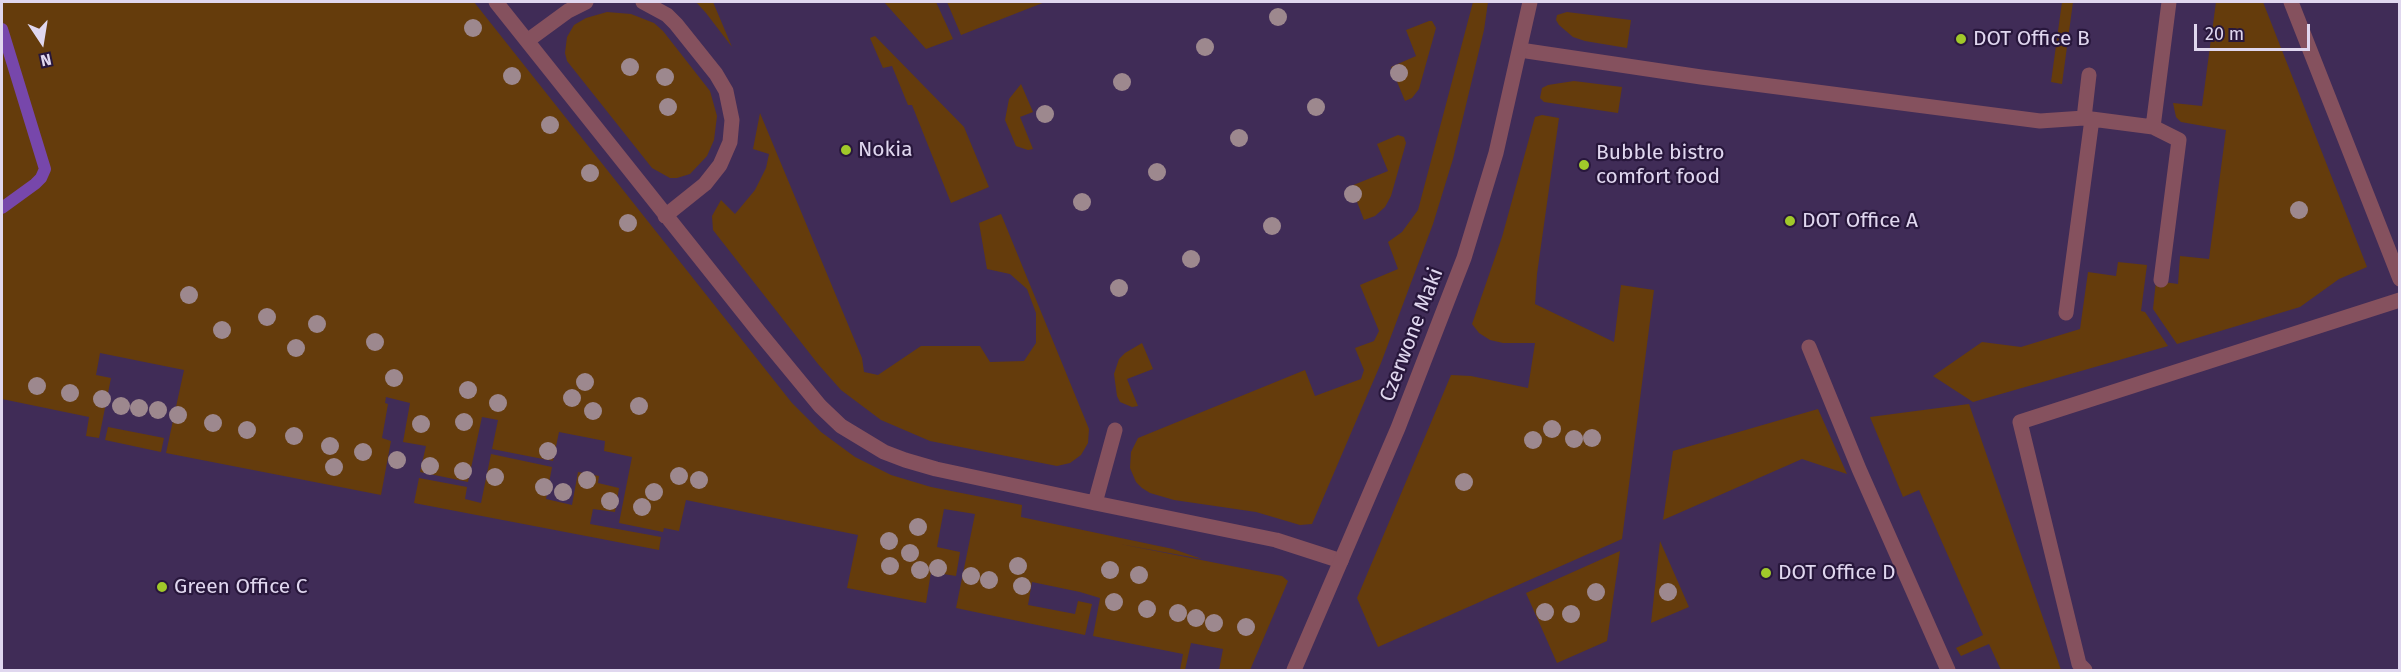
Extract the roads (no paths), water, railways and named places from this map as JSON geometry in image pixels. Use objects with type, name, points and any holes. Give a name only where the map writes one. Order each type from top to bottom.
[{"type":"street","points":[[496,2],[665,216],[820,406],[841,426],[884,452],[905,460],[1095,503],[1276,540],[1341,561]]},
{"type":"street","points":[[527,41],[568,11],[586,2]]},
{"type":"street","points":[[644,2],[667,15],[676,24],[716,74],[726,91],[732,120],[730,142],[720,165],[705,184],[665,216]]},
{"type":"street","name":"Czerwone Maki","points":[[1294,670],[1421,371],[1464,258],[1496,153],[1530,2]]},
{"type":"street","points":[[2153,127],[2169,2]]},
{"type":"street","points":[[2291,2],[2400,279]]},
{"type":"street","points":[[1521,50],[1701,77],[2040,121],[2088,119],[2153,127],[2179,140],[2161,280]]},
{"type":"street","points":[[2066,313],[2088,119],[2089,75]]},
{"type":"street","points":[[2085,670],[2079,664],[2020,422],[2400,300]]},
{"type":"street","points":[[1809,347],[1859,469],[1948,670]]},
{"type":"street","points":[[1095,503],[1115,430]]},
{"type":"waterway","points":[[2,29],[45,169],[35,184],[2,208]]},
{"type":"place","name":"DOT Office B","points":[[1961,39]]},
{"type":"place","name":"Nokia","points":[[846,150]]},
{"type":"place","name":"Bubble bistro comfort food","points":[[1584,165]]},
{"type":"place","name":"DOT Office A","points":[[1790,221]]},
{"type":"place","name":"DOT Office D","points":[[1766,573]]},
{"type":"place","name":"Green Office C","points":[[162,587]]}]
